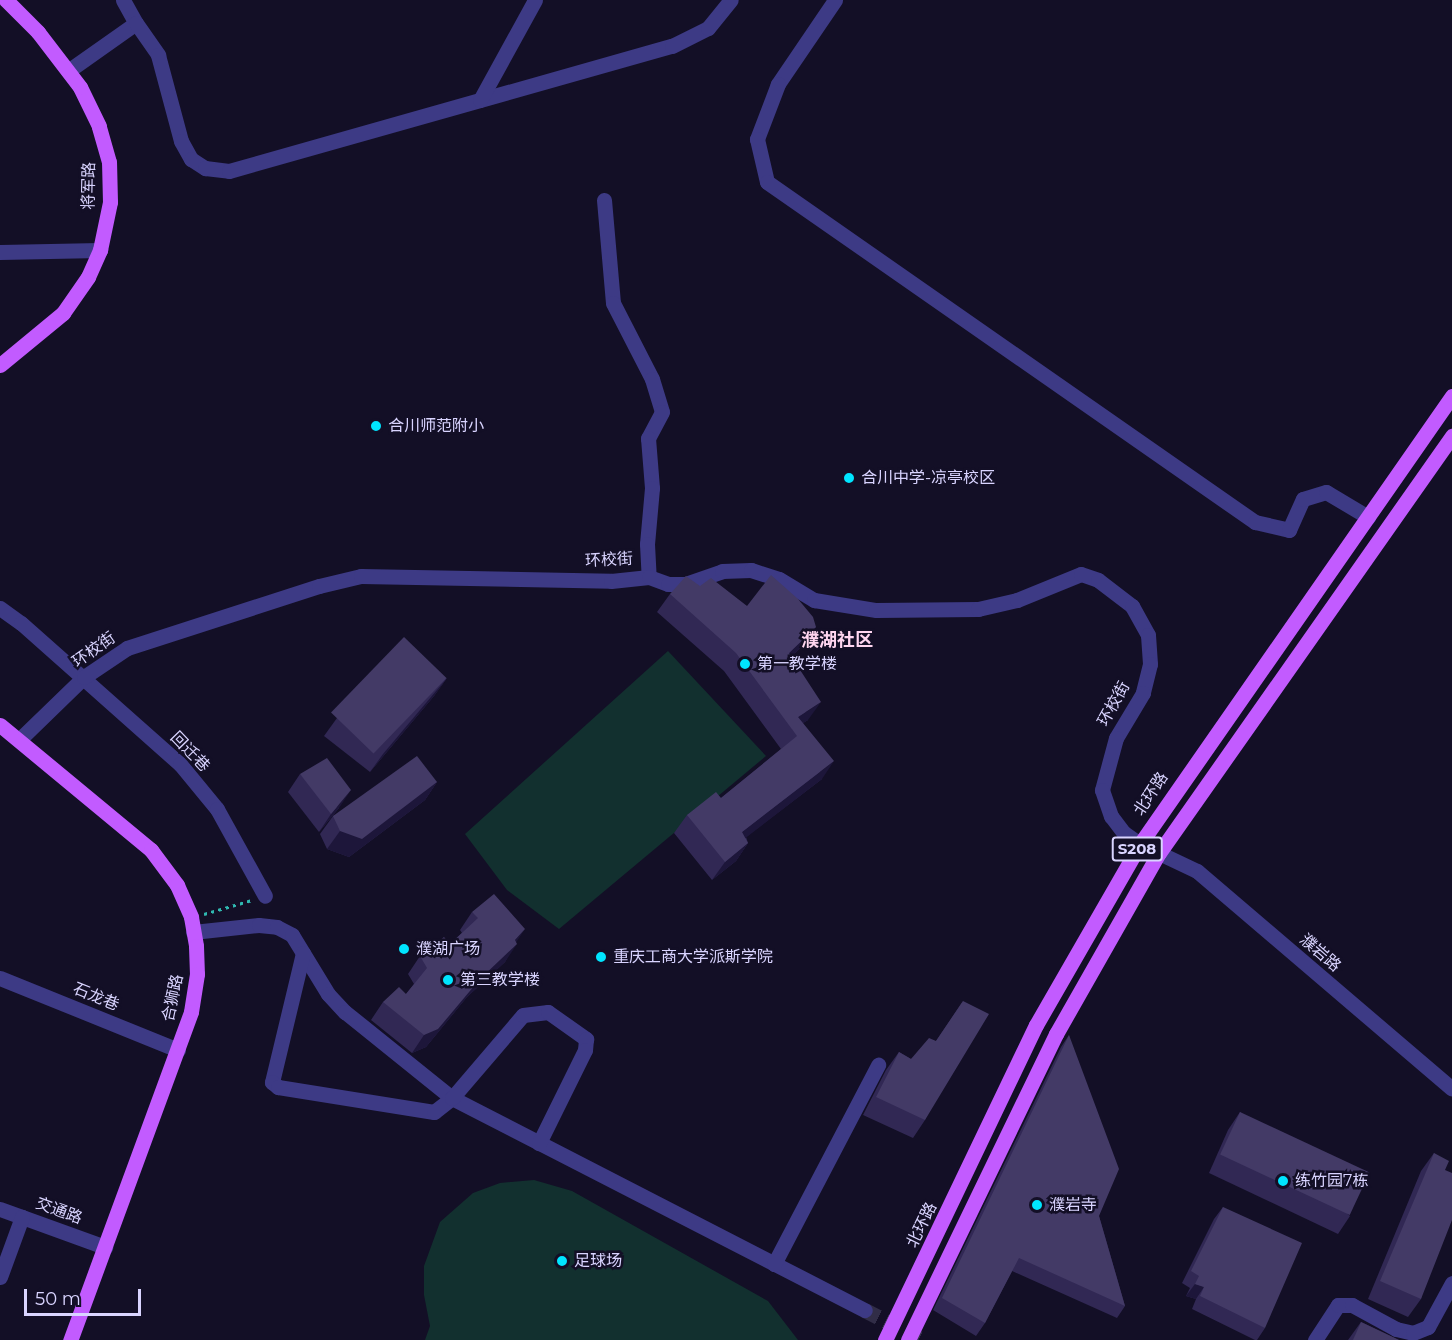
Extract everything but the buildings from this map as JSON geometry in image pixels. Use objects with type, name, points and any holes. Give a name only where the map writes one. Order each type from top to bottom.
[{"type":"main road","name":"将军路","points":[[0,365],[63,313],[88,277],[100,250],[110,202],[109,162],[99,126],[68,71],[38,32],[6,0]]},
{"type":"main road","name":"北环路","points":[[885,1340],[1036,1025],[1140,844],[1452,396]]},
{"type":"main road","name":"S208","points":[[908,1340],[1056,1034],[1159,852],[1452,436]]},
{"type":"main road","name":"合狮路","points":[[0,725],[151,850],[177,885],[192,925],[197,974],[191,1012],[70,1340]]},
{"type":"street","points":[[123,0],[158,55],[181,141],[190,159],[205,168],[228,171],[692,39],[708,28],[731,0]]},
{"type":"street","points":[[480,100],[534,0]]},
{"type":"street","points":[[835,0],[778,84],[757,140],[767,182],[1255,522],[1289,530],[1303,499],[1326,492],[1368,517]]},
{"type":"street","points":[[68,71],[136,23]]},
{"type":"street","points":[[604,200],[613,303],[652,379],[662,412],[648,438],[652,488],[649,577]]},
{"type":"street","points":[[0,252],[100,250]]},
{"type":"street","name":"环校街","points":[[19,740],[84,677],[127,648],[319,585],[361,576],[611,580],[649,577],[668,584],[685,584],[722,571],[751,570],[779,579],[814,600],[876,610],[978,609],[1017,600],[1081,574],[1098,580],[1132,606],[1148,635],[1150,664],[1143,693],[1116,738],[1102,790],[1111,816],[1124,833],[1140,844]]},
{"type":"street","name":"回迁巷","points":[[0,608],[84,677],[188,773],[217,809],[265,896]]},
{"type":"street","name":"濮岩路","points":[[1159,852],[1197,871],[1452,1089]]},
{"type":"street","points":[[192,925],[259,925],[277,927],[292,935],[328,994],[345,1012],[452,1098],[865,1310]]},
{"type":"street","points":[[303,952],[272,1082],[278,1087],[434,1112],[452,1098],[523,1015],[548,1012],[586,1039],[585,1050],[539,1143]]},
{"type":"street","name":"石龙巷","points":[[0,978],[178,1050]]},
{"type":"street","points":[[774,1264],[878,1065]]},
{"type":"street","name":"交通路","points":[[0,1209],[105,1247]]},
{"type":"street","points":[[0,1277],[22,1217]]},
{"type":"street","points":[[1316,1340],[1338,1305],[1352,1305],[1411,1336],[1428,1327],[1452,1283]]},
{"type":"path","points":[[192,925],[265,896]]},
{"type":"green space","points":[[668,651],[766,756],[559,929],[507,890],[465,834]]},
{"type":"green space","name":"足球场","points":[[534,1180],[572,1191],[768,1301],[798,1340],[425,1340],[430,1326],[424,1295],[424,1266],[440,1222],[473,1193],[500,1183]]},
{"type":"tunnel","points":[[865,1310],[923,1340]]},
{"type":"place","name":"合川师范附小","points":[[376,426]]},
{"type":"place","name":"合川中学-凉亭校区","points":[[849,478]]},
{"type":"place","name":"第一教学楼","points":[[745,664]]},
{"type":"place","name":"濮湖广场","points":[[404,949]]},
{"type":"place","name":"重庆工商大学派斯学院","points":[[601,957]]},
{"type":"place","name":"第三教学楼","points":[[448,980]]},
{"type":"place","name":"练竹园7栋","points":[[1283,1181]]},
{"type":"place","name":"濮岩寺","points":[[1037,1205]]},
{"type":"place","name":"足球场","points":[[562,1261]]},
{"type":"district","name":"濮湖社区","points":[[837,640]]}]
